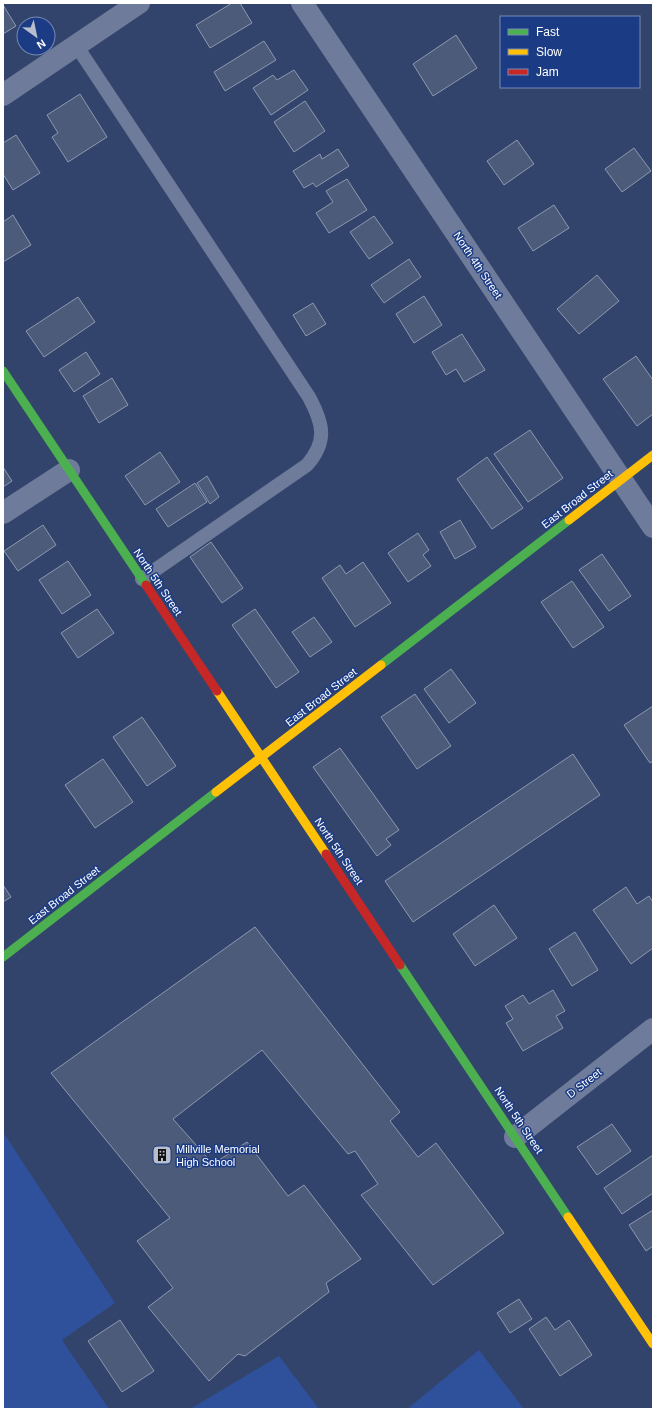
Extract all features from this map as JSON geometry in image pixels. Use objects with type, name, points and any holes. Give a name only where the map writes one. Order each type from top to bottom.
[{"type":"street","points":[[3,95],[139,3]]},
{"type":"street","name":"North 4th Street","points":[[302,3],[653,527]]},
{"type":"street","name":"North 5th Street","points":[[3,371],[653,1344]]},
{"type":"street","name":"East Broad Street","points":[[3,957],[653,455]]},
{"type":"street","points":[[3,513],[68,470]]},
{"type":"street","name":"D Street","points":[[515,1137],[653,1029]]},
{"type":"lane","points":[[76,45],[309,397],[317,412],[322,428],[321,440],[316,456],[308,465],[142,579]]},
{"type":"shaded area","points":[[3,1132],[115,1303],[62,1340],[109,1409],[3,1409]]},
{"type":"shaded area","points":[[479,1350],[524,1409],[407,1409]]},
{"type":"shaded area","points":[[279,1356],[319,1409],[190,1409]]},
{"type":"building","points":[[232,3],[240,3],[252,23],[210,48],[196,25]]},
{"type":"building","points":[[3,5],[16,26],[3,34]]},
{"type":"building","points":[[456,35],[477,68],[433,96],[413,64]]},
{"type":"building","points":[[264,41],[276,60],[225,91],[214,72]]},
{"type":"building","points":[[294,70],[308,90],[271,115],[253,88],[273,75],[277,80]]},
{"type":"building","points":[[80,94],[107,137],[68,162],[52,137],[58,133],[47,115]]},
{"type":"building","points":[[305,101],[325,131],[294,152],[274,122]]},
{"type":"building","points":[[16,135],[40,173],[13,190],[3,174],[3,143]]},
{"type":"building","points":[[517,140],[534,164],[504,185],[487,161]]},
{"type":"building","points":[[634,148],[651,171],[622,192],[605,169]]},
{"type":"building","points":[[338,149],[349,166],[316,187],[313,183],[304,188],[293,171],[320,154],[322,159]]},
{"type":"building","points":[[347,179],[367,210],[329,233],[316,213],[333,202],[326,191]]},
{"type":"building","points":[[554,205],[569,228],[533,251],[518,228]]},
{"type":"building","points":[[13,215],[31,245],[3,262],[3,222]]},
{"type":"building","points":[[374,216],[393,243],[369,259],[350,232]]},
{"type":"building","points":[[409,259],[421,277],[384,303],[371,285]]},
{"type":"building","points":[[597,275],[619,301],[579,334],[557,309]]},
{"type":"building","points":[[424,296],[442,325],[414,343],[396,314]]},
{"type":"building","points":[[78,297],[95,322],[44,357],[26,331]]},
{"type":"building","points":[[313,303],[326,324],[306,336],[293,315]]},
{"type":"building","points":[[462,334],[485,370],[464,382],[456,369],[446,375],[432,352]]},
{"type":"building","points":[[86,352],[100,374],[74,392],[59,370]]},
{"type":"building","points":[[636,356],[653,380],[653,414],[637,426],[603,379]]},
{"type":"building","points":[[112,378],[128,405],[99,423],[83,396]]},
{"type":"building","points":[[530,430],[563,478],[528,502],[494,454]]},
{"type":"building","points":[[160,452],[180,482],[145,505],[125,476]]},
{"type":"building","points":[[487,457],[523,508],[492,529],[457,479]]},
{"type":"building","points":[[3,467],[12,481],[3,487]]},
{"type":"building","points":[[207,476],[219,497],[210,504],[197,483]]},
{"type":"building","points":[[195,483],[207,502],[168,527],[156,509]]},
{"type":"building","points":[[460,520],[476,547],[455,559],[440,532]]},
{"type":"building","points":[[43,525],[56,545],[18,571],[4,551]]},
{"type":"building","points":[[418,533],[429,550],[423,555],[431,566],[408,582],[388,553]]},
{"type":"building","points":[[211,542],[243,588],[222,603],[190,557]]},
{"type":"building","points":[[602,554],[631,596],[609,611],[579,570]]},
{"type":"building","points":[[68,561],[91,595],[62,614],[39,580]]},
{"type":"building","points":[[363,562],[391,603],[355,627],[322,578],[340,565],[346,574]]},
{"type":"building","points":[[572,581],[604,627],[573,648],[541,602]]},
{"type":"building","points":[[97,609],[114,633],[78,658],[61,633]]},
{"type":"building","points":[[255,609],[299,672],[276,688],[232,625]]},
{"type":"building","points":[[314,617],[332,642],[310,657],[292,632]]},
{"type":"building","points":[[451,669],[476,703],[449,723],[424,689]]},
{"type":"building","points":[[415,694],[451,746],[417,769],[381,717]]},
{"type":"building","points":[[653,706],[653,761],[650,763],[624,725]]},
{"type":"building","points":[[142,717],[176,766],[147,786],[113,737]]},
{"type":"building","points":[[340,748],[399,830],[386,839],[391,845],[377,856],[313,767]]},
{"type":"building","points":[[573,754],[600,795],[413,922],[385,881]]},
{"type":"building","points":[[103,759],[133,802],[95,828],[65,785]]},
{"type":"building","points":[[3,885],[11,897],[3,902]]},
{"type":"building","points":[[626,887],[637,904],[649,896],[653,902],[653,948],[631,964],[593,910]]},
{"type":"building","points":[[494,905],[517,938],[475,966],[453,934]]},
{"type":"building","name":"Millville Memorial High School","points":[[255,927],[400,1112],[390,1121],[418,1157],[436,1143],[504,1233],[433,1285],[361,1195],[378,1184],[355,1151],[348,1154],[262,1050],[173,1119],[213,1164],[247,1142],[288,1196],[304,1185],[361,1259],[326,1283],[329,1292],[245,1356],[238,1354],[209,1381],[148,1307],[173,1288],[137,1241],[170,1218],[51,1073]]},
{"type":"building","points":[[575,932],[598,970],[572,986],[549,949]]},
{"type":"building","points":[[553,990],[565,1011],[556,1016],[563,1028],[523,1051],[506,1023],[513,1019],[505,1006],[523,995],[529,1004]]},
{"type":"building","points":[[612,1124],[631,1151],[597,1175],[577,1147]]},
{"type":"building","points":[[653,1155],[653,1193],[622,1214],[604,1188]]},
{"type":"building","points":[[653,1210],[653,1246],[646,1251],[629,1225]]},
{"type":"building","points":[[519,1299],[532,1319],[510,1333],[497,1313]]},
{"type":"building","points":[[546,1317],[555,1330],[569,1320],[592,1355],[560,1376],[529,1329]]},
{"type":"building","points":[[120,1320],[154,1371],[122,1392],[88,1341]]},
{"type":"traffic: fast","points":[[3,371],[146,585]]},
{"type":"traffic: fast","points":[[381,665],[569,520]]},
{"type":"traffic: fast","points":[[3,957],[216,792]]},
{"type":"traffic: fast","points":[[400,965],[568,1217]]},
{"type":"traffic: slow","points":[[569,520],[653,455]]},
{"type":"traffic: slow","points":[[216,792],[381,665]]},
{"type":"traffic: slow","points":[[217,691],[326,854]]},
{"type":"traffic: slow","points":[[568,1217],[653,1344]]},
{"type":"traffic: jam","points":[[146,585],[217,691]]},
{"type":"traffic: jam","points":[[326,854],[400,965]]},
{"type":"place","name":"Millville Memorial High School","points":[[162,1155]]}]
